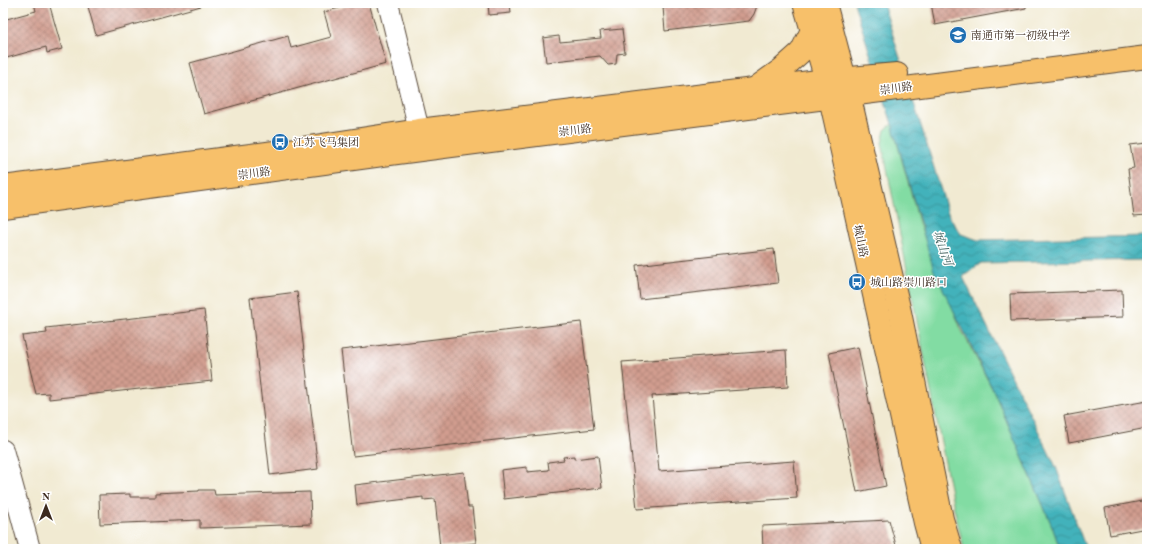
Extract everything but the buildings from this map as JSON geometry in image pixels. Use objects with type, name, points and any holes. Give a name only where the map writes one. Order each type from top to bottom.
[{"type":"main road","name":"城山路","points":[[804,3],[812,30],[846,87],[873,295],[932,549]]},
{"type":"main road","name":"城山路","points":[[825,3],[833,30],[900,312],[942,519],[951,549]]},
{"type":"main road","points":[[755,89],[782,69],[800,52],[812,30]]},
{"type":"main road","name":"崇川路","points":[[3,207],[397,153],[1147,44]]},
{"type":"main road","name":"崇川路","points":[[920,78],[980,79],[1147,57]]},
{"type":"main road","name":"崇川路","points":[[3,187],[282,151],[419,130],[755,89],[846,87]]},
{"type":"street","points":[[388,3],[419,130]]},
{"type":"street","points":[[3,450],[30,549]]},
{"type":"green space","points":[[892,124],[920,226],[961,329],[995,394],[1052,526],[1060,549],[964,549],[954,508],[882,143],[885,130]]},
{"type":"water","name":"城山河","points":[[854,3],[883,3],[949,216],[961,234],[978,240],[1147,236],[1147,260],[981,263],[963,277],[1056,467],[1086,549],[1060,549],[1052,526],[995,394],[934,271],[892,124]]},
{"type":"place","name":"南通市第一初级中学","points":[[958,35]]},
{"type":"place","name":"江苏飞马集团","points":[[280,142]]},
{"type":"place","name":"城山路崇川路口","points":[[857,282]]}]
